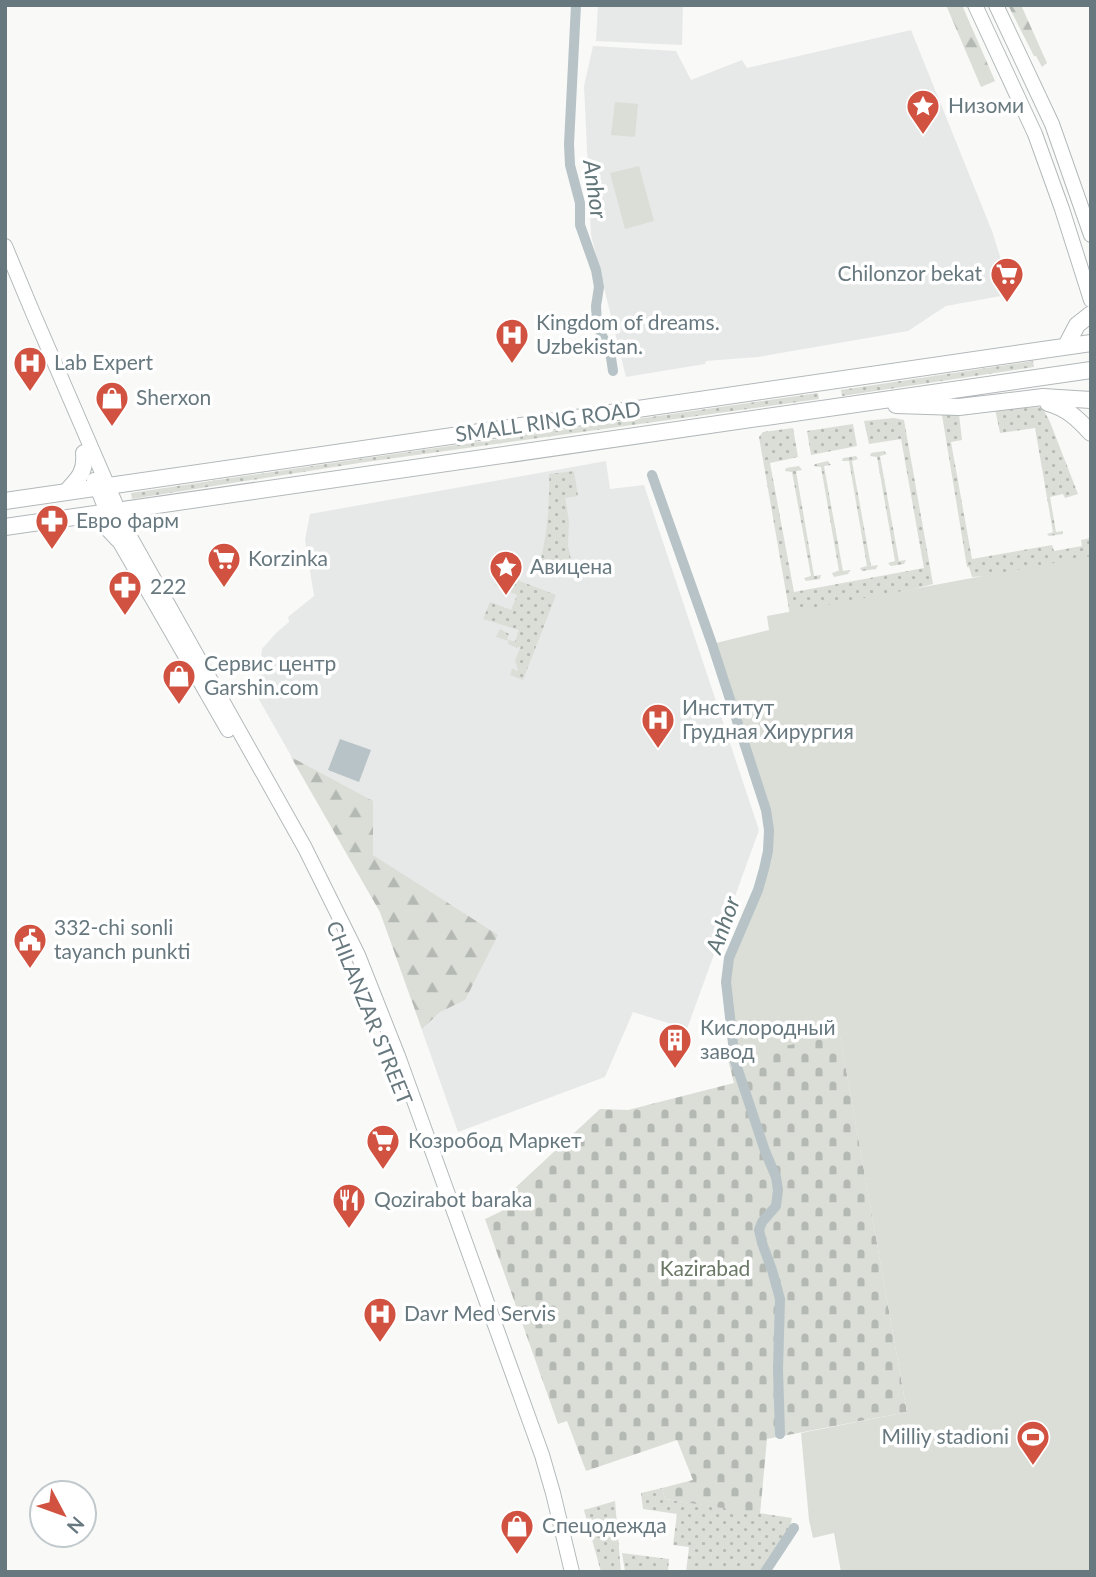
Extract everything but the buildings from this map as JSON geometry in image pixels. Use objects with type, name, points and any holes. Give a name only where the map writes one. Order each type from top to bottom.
[{"type":"highway","points":[[1066,346],[1077,325],[1091,314]]},
{"type":"highway","name":"SMALL RING ROAD","points":[[5,501],[1091,342]]},
{"type":"highway","name":"SMALL RING ROAD","points":[[83,516],[1091,370]]},
{"type":"highway","points":[[817,383],[825,387],[830,395],[827,403],[820,409]]},
{"type":"highway","points":[[855,404],[959,407],[1043,397],[1091,400]]},
{"type":"highway","points":[[1024,399],[1057,405],[1076,417],[1091,433]]},
{"type":"highway","points":[[66,492],[83,471],[83,453]]},
{"type":"highway","points":[[5,527],[83,516],[103,523],[124,537],[131,517],[144,507]]},
{"type":"main road","points":[[975,5],[1035,134],[1091,300]]},
{"type":"main road","points":[[996,5],[1052,124],[1091,235]]},
{"type":"main road","points":[[5,246],[82,428],[103,487]]},
{"type":"main road","points":[[5,265],[83,453],[103,487]]},
{"type":"main road","name":"CHILANZAR STREET","points":[[103,487],[124,537],[305,848],[350,938],[398,1056],[438,1180],[535,1458],[563,1572]]},
{"type":"main road","name":"CHILANZAR STREET","points":[[438,1180],[542,1455],[572,1572]]},
{"type":"shaded area","points":[[598,5],[683,5],[682,45],[596,41]]},
{"type":"shaded area","points":[[911,30],[992,231],[1012,294],[946,306],[908,331],[758,357],[706,361],[705,364],[626,377],[591,235],[584,86],[593,46],[676,51],[691,80],[742,60],[747,68]]},
{"type":"shaded area","points":[[606,461],[610,489],[644,485],[759,830],[687,1029],[633,1012],[605,1077],[458,1132],[380,912],[257,696],[262,649],[289,622],[288,617],[314,596],[305,540],[310,514]]},
{"type":"shaded area","points":[[340,739],[371,750],[359,782],[328,770]]},
{"type":"green space","points":[[946,5],[962,5],[995,81],[981,87]]},
{"type":"green space","points":[[1008,5],[1021,5],[1047,63],[1042,67],[1034,56]]},
{"type":"green space","points":[[615,102],[638,104],[635,137],[611,135]]},
{"type":"green space","points":[[639,166],[654,221],[625,229],[610,173]]},
{"type":"green space","points":[[1033,361],[1034,367],[842,396],[841,390]]},
{"type":"green space","points":[[818,393],[819,399],[359,463],[132,499],[131,493],[359,459]]},
{"type":"green space","points":[[1042,407],[1078,494],[1065,498],[1063,494],[1050,497],[1056,532],[1063,531],[1063,534],[1049,536],[1047,534],[1053,532],[1035,428],[1000,433],[995,409]]},
{"type":"green space","points":[[959,414],[962,440],[951,442],[972,559],[1052,545],[1054,551],[1082,546],[1081,540],[1091,538],[1091,568],[972,577],[967,567],[942,415]]},
{"type":"green space","points":[[894,418],[904,420],[933,584],[791,621],[759,437],[763,432],[793,428],[798,457],[770,463],[794,592],[924,568],[901,439],[869,444],[864,421]]},
{"type":"green space","points":[[853,424],[857,446],[811,455],[807,431]]},
{"type":"green space","points":[[884,451],[887,454],[880,456],[899,561],[906,560],[904,564],[891,566],[888,563],[895,561],[877,457],[870,456],[871,453]]},
{"type":"green space","points":[[856,456],[858,459],[852,461],[871,566],[878,565],[876,569],[862,571],[860,568],[867,566],[849,461],[842,461],[843,458]]},
{"type":"green space","points":[[828,461],[831,465],[824,466],[843,571],[850,570],[848,574],[834,577],[832,573],[839,571],[821,467],[814,466]]},
{"type":"green space","points":[[799,466],[802,470],[796,471],[814,576],[821,575],[820,579],[806,581],[804,578],[811,576],[792,472],[785,471],[786,468]]},
{"type":"green space","points":[[574,471],[578,496],[565,498],[572,564],[564,572],[539,566],[547,521],[549,474]]},
{"type":"green space","points":[[1091,556],[1091,1572],[841,1572],[834,1533],[813,1538],[801,1433],[907,1412],[840,1036],[745,1053],[734,1050],[727,970],[729,958],[761,879],[768,837],[758,779],[712,644],[769,630],[767,616]]},
{"type":"green space","points":[[499,573],[556,595],[523,680],[510,675],[512,669],[518,671],[515,660],[521,646],[517,648],[508,644],[509,641],[496,637],[500,629],[509,634],[507,639],[515,642],[519,630],[483,619],[490,602],[511,610],[517,595],[495,585]]},
{"type":"green space","points":[[291,757],[373,801],[373,855],[498,935],[465,1000],[440,1012],[422,1029],[380,912]]},
{"type":"green space","name":"Kazirabad","points":[[840,1035],[907,1412],[767,1439],[760,1514],[665,1499],[662,1488],[693,1480],[677,1440],[586,1471],[567,1421],[558,1424],[485,1219],[502,1211],[499,1203],[600,1109],[628,1110],[734,1083],[727,1056]]},
{"type":"green space","points":[[662,1488],[665,1499],[792,1518],[790,1527],[760,1572],[686,1572],[689,1547],[673,1545],[677,1514],[643,1509],[641,1493]]},
{"type":"green space","points":[[615,1501],[621,1572],[601,1572],[584,1510]]},
{"type":"green space","points":[[622,1553],[669,1559],[668,1572],[625,1572]]},
{"type":"waterway","name":"Anhor","points":[[576,5],[570,165],[580,203],[580,225],[596,270],[599,287],[597,326],[610,351],[613,371]]},
{"type":"waterway","name":"Anhor","points":[[652,475],[712,644],[766,810],[769,830],[764,869],[758,890],[729,958],[726,982],[735,1061],[776,1177],[778,1190],[776,1206],[762,1222],[759,1230],[780,1299],[780,1434]]},
{"type":"waterway","name":"Anhor","points":[[765,1572],[794,1528]]},
{"type":"place","name":"Низоми","points":[[923,136]]},
{"type":"place","name":"Chilonzor bekat","points":[[1007,304]]},
{"type":"place","name":"Kingdom of dreams. Uzbekistan.","points":[[512,365]]},
{"type":"place","name":"Lab Expert","points":[[30,393]]},
{"type":"place","name":"Sherxon","points":[[112,428]]},
{"type":"place","name":"Евро фарм","points":[[52,551]]},
{"type":"place","name":"Korzinka","points":[[224,589]]},
{"type":"place","name":"Авицена","points":[[506,597]]},
{"type":"place","name":"222","points":[[125,617]]},
{"type":"place","name":"Сервис центр Garshin.com","points":[[179,706]]},
{"type":"place","name":"Институт Грудная Хирургия","points":[[658,750]]},
{"type":"place","name":"332-chi sonli tayanch punkti","points":[[30,970]]},
{"type":"place","name":"Кислородный завод","points":[[675,1070]]},
{"type":"place","name":"Козробод Маркет","points":[[383,1171]]},
{"type":"place","name":"Qozirabot baraka","points":[[349,1230]]},
{"type":"place","name":"Davr Med Servis","points":[[380,1344]]},
{"type":"place","name":"Milliy stadioni","points":[[1033,1467]]},
{"type":"place","name":"Спецодежда","points":[[517,1556]]}]
